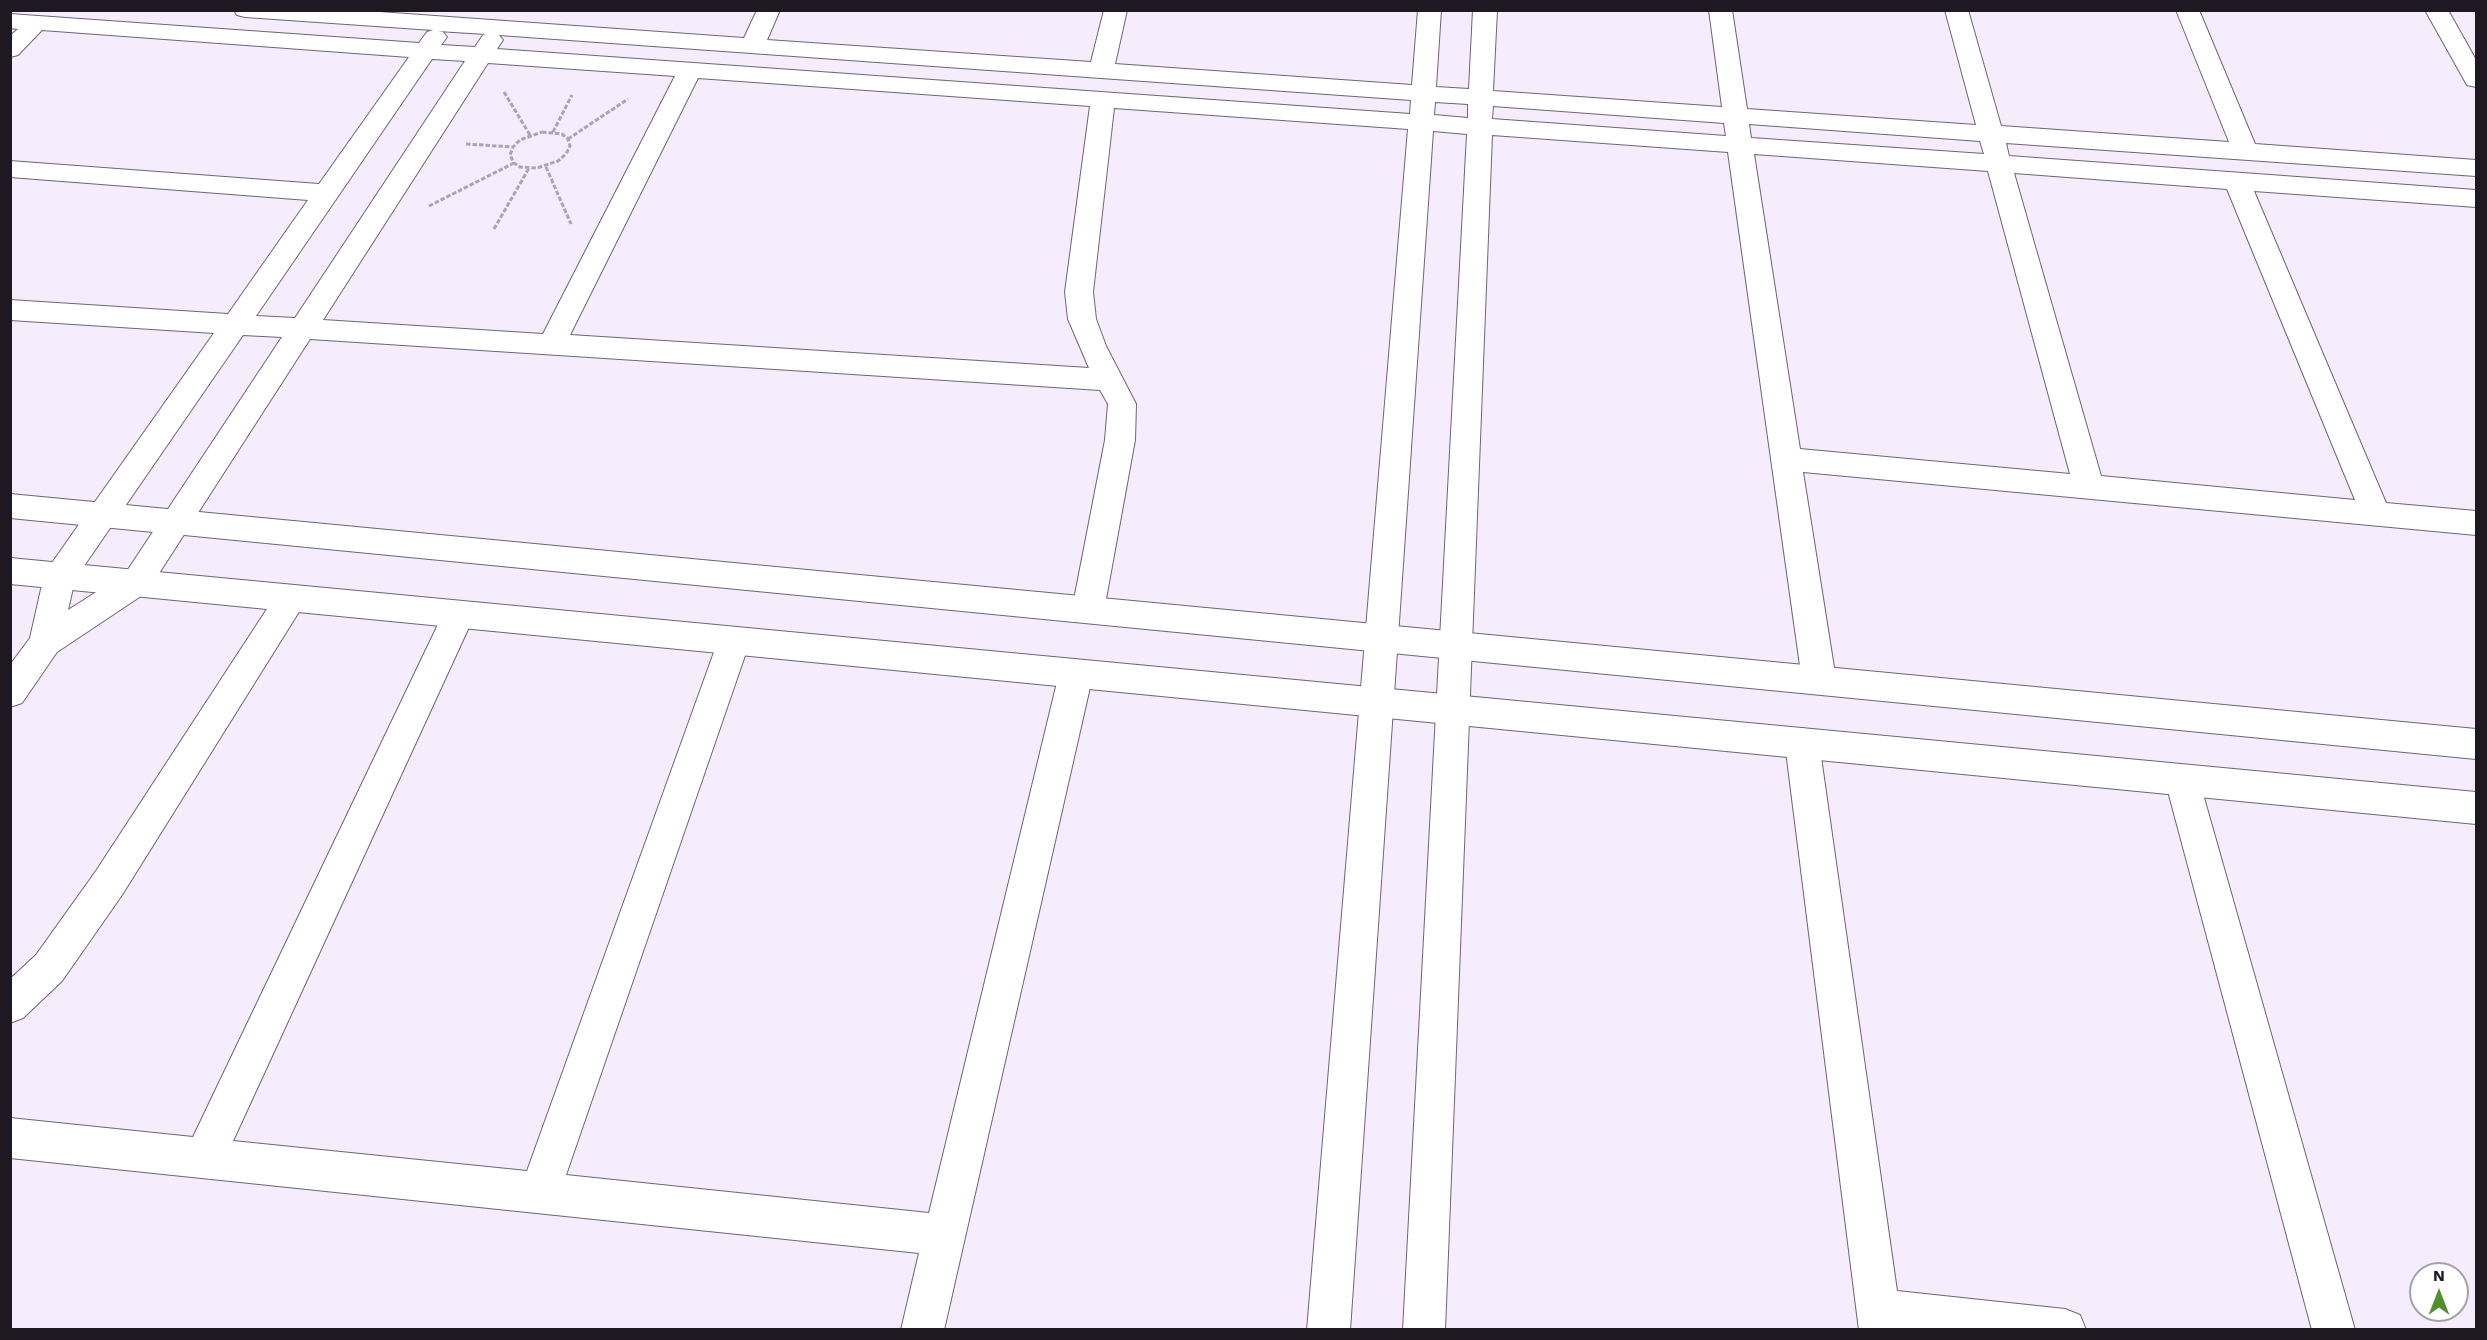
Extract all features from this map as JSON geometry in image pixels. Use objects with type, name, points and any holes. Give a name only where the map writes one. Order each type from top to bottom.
[{"type":"street","points":[[245,10],[505,19],[752,46],[1101,71],[1422,108]]},
{"type":"street","points":[[752,46],[769,10]]},
{"type":"street","points":[[1101,71],[1116,10]]},
{"type":"street","points":[[1328,1329],[1430,10]]},
{"type":"street","points":[[1424,1329],[1485,10]]},
{"type":"street","points":[[1720,10],[1819,680]]},
{"type":"street","points":[[1956,10],[2089,487]]},
{"type":"street","points":[[2187,10],[2246,152]]},
{"type":"street","points":[[2436,10],[2476,80]]},
{"type":"street","points":[[10,693],[45,642],[60,576],[448,17]]},
{"type":"street","points":[[45,642],[136,583],[505,19]]},
{"type":"street","points":[[10,21],[1103,100],[1422,108],[1480,112],[1736,116],[2476,168]]},
{"type":"street","points":[[10,50],[36,23]]},
{"type":"street","points":[[551,345],[590,268],[682,70]]},
{"type":"street","points":[[1088,610],[1120,440],[1122,404],[1092,346],[1082,319],[1078,292],[1103,100]]},
{"type":"street","points":[[1480,112],[1740,145],[2476,198]]},
{"type":"street","points":[[10,169],[326,193]]},
{"type":"street","points":[[2237,181],[2376,514]]},
{"type":"street","points":[[10,310],[1111,380]]},
{"type":"street","points":[[1786,459],[2476,523]]},
{"type":"street","points":[[10,506],[2476,744]]},
{"type":"street","points":[[10,571],[2476,808]]},
{"type":"street","points":[[10,1005],[49,968],[109,883],[291,598]]},
{"type":"street","points":[[204,1158],[459,614]]},
{"type":"street","points":[[539,1194],[734,641]]},
{"type":"street","points":[[922,1329],[1076,674]]},
{"type":"street","points":[[1802,743],[1880,1320],[2065,1329]]},
{"type":"street","points":[[2182,780],[2334,1329]]},
{"type":"street","points":[[10,1138],[944,1235]]},
{"type":"path","points":[[481,55],[530,135]]},
{"type":"path","points":[[568,139],[682,70]]},
{"type":"path","points":[[553,132],[568,139],[570,146],[566,154],[546,167],[529,168],[514,163],[510,155],[513,147],[530,135],[553,132]]},
{"type":"path","points":[[421,210],[514,163]]},
{"type":"path","points":[[546,167],[590,268]]},
{"type":"path","points":[[494,229],[529,168]]}]
